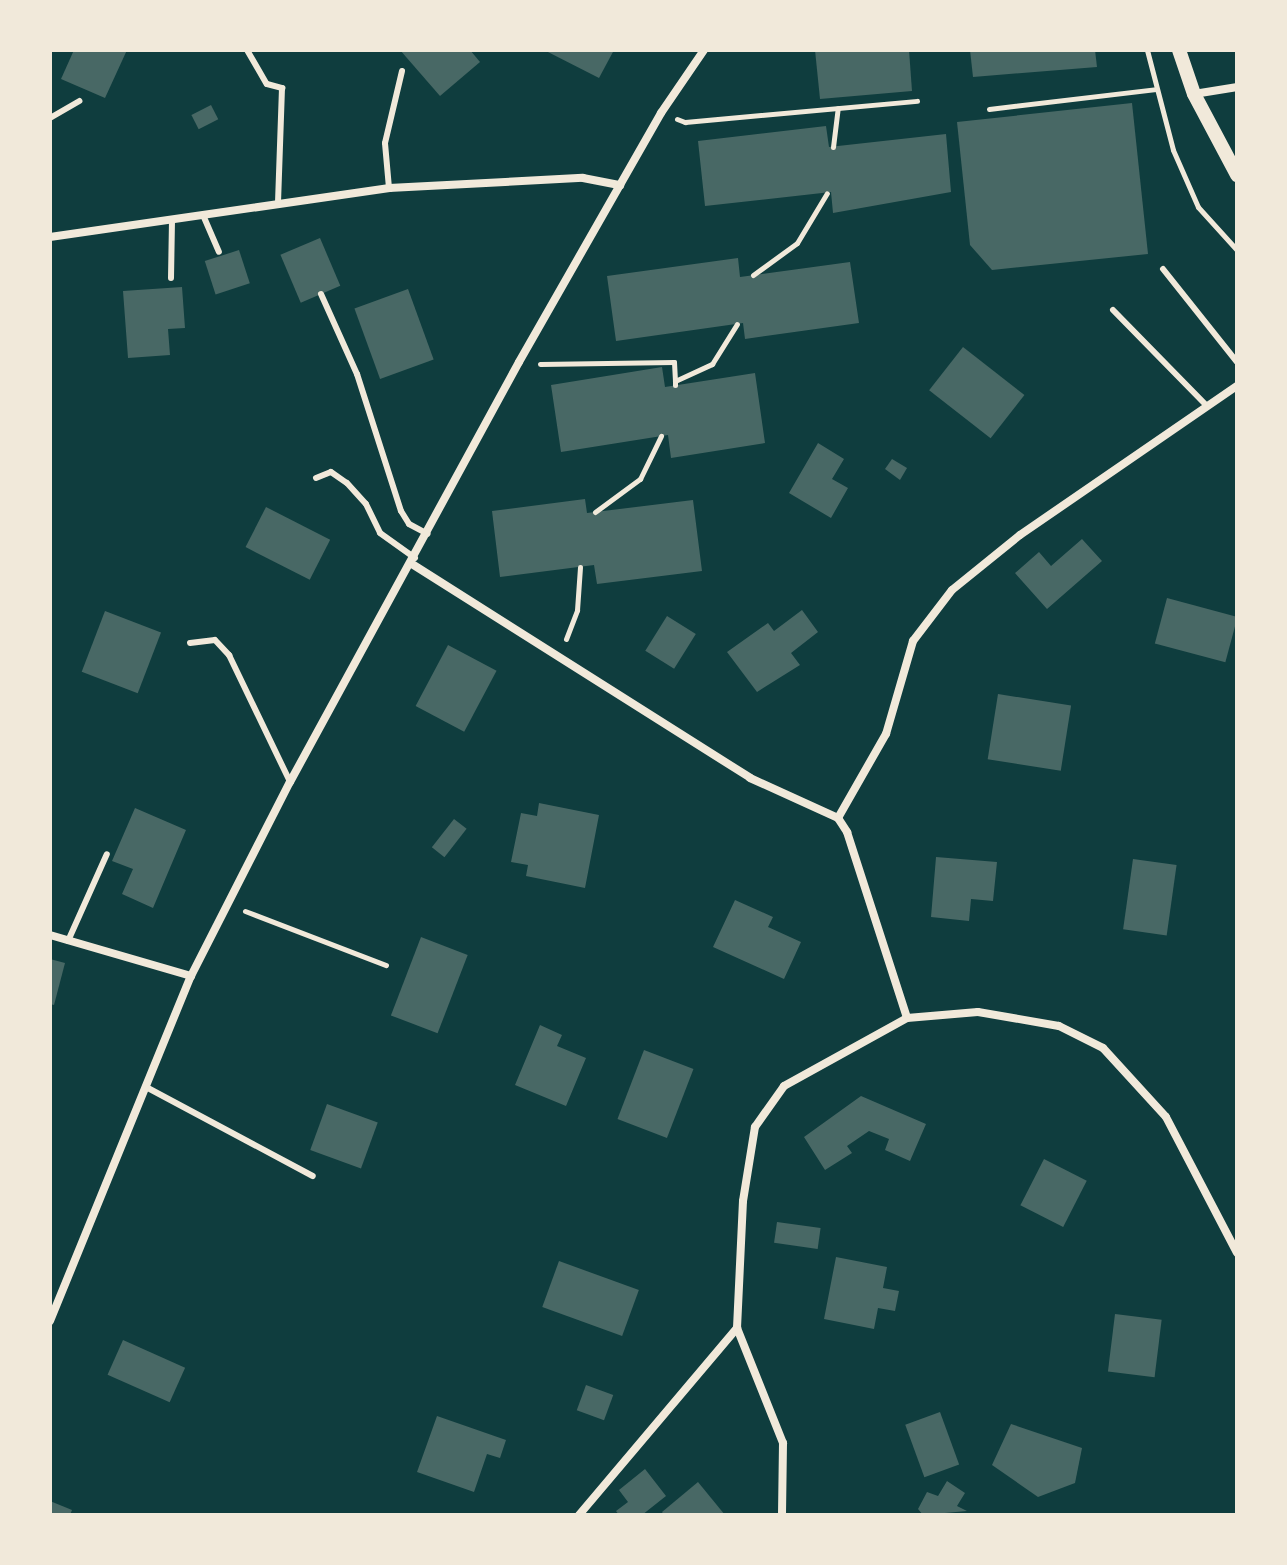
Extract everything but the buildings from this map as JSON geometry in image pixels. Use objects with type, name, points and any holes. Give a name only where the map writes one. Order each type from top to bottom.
[{"type":"street","points":[[50,1321],[191,976],[290,782],[414,561],[519,362],[661,113],[704,50]]},
{"type":"street","points":[[1179,50],[1194,94],[1237,175]]},
{"type":"street","points":[[1194,94],[1237,87]]},
{"type":"street","points":[[50,237],[389,188],[583,178],[620,185]]},
{"type":"street","points":[[838,818],[886,734],[913,641],[952,590],[1020,535],[1237,386]]},
{"type":"street","points":[[414,561],[750,778],[838,818],[847,832],[907,1018]]},
{"type":"street","points":[[50,935],[191,976]]},
{"type":"street","points":[[782,1515],[783,1443],[737,1328],[743,1201],[755,1127],[784,1086],[907,1018],[978,1012],[1059,1026],[1103,1048],[1166,1117],[1237,1253]]},
{"type":"street","points":[[579,1515],[737,1328]]},
{"type":"lane","points":[[247,50],[267,84],[282,88],[278,204]]},
{"type":"lane","points":[[389,188],[385,143],[402,71]]},
{"type":"lane","points":[[50,118],[80,101]]},
{"type":"lane","points":[[203,215],[219,252]]},
{"type":"lane","points":[[171,278],[172,219]]},
{"type":"lane","points":[[1163,269],[1237,362]]},
{"type":"lane","points":[[321,294],[357,374],[401,511],[409,524],[428,534]]},
{"type":"lane","points":[[1113,310],[1204,408]]},
{"type":"lane","points":[[316,478],[331,472],[347,483],[366,504],[380,533],[414,561]]},
{"type":"lane","points":[[190,643],[215,640],[229,655],[290,782]]},
{"type":"lane","points":[[68,941],[107,854]]},
{"type":"lane","points":[[146,1087],[313,1176]]},
{"type":"path","points":[[1147,50],[1173,150],[1198,207],[1237,250]]},
{"type":"path","points":[[989,109],[1156,89]]},
{"type":"path","points":[[661,113],[685,122],[917,101]]},
{"type":"path","points":[[833,147],[838,108]]},
{"type":"path","points":[[753,275],[797,243],[827,193]]},
{"type":"path","points":[[519,362],[564,367],[674,362],[675,383],[712,364],[737,324]]},
{"type":"path","points":[[595,512],[640,479],[661,436]]},
{"type":"path","points":[[560,654],[577,610],[580,567]]},
{"type":"path","points":[[228,904],[386,965]]}]
